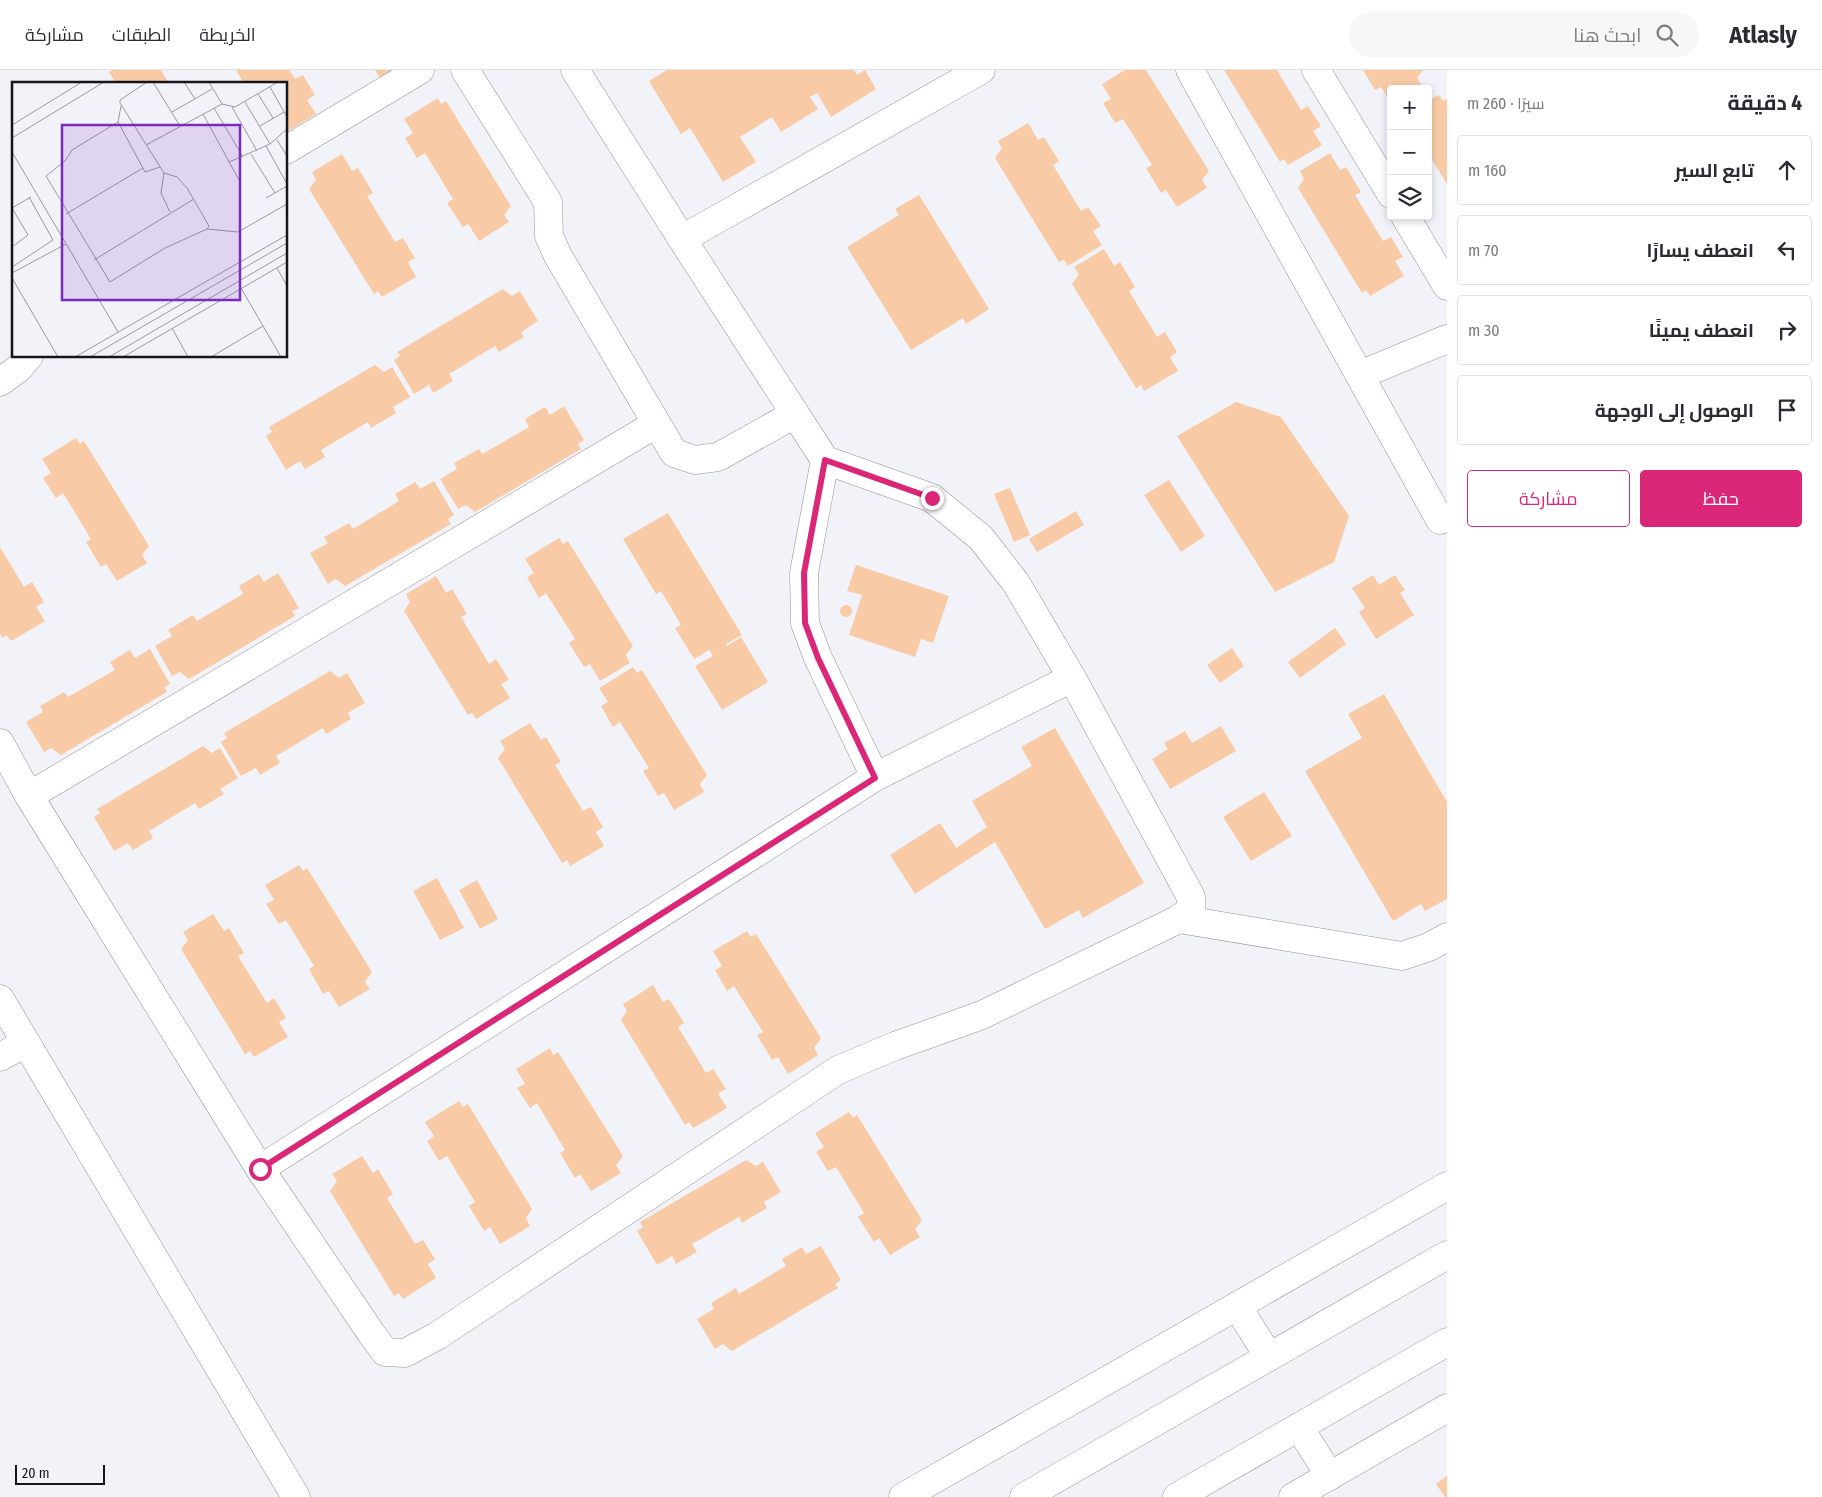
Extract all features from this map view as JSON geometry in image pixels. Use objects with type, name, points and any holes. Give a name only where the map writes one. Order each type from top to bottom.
[{"type":"street","points":[[288,149],[420,70]]},
{"type":"street","points":[[465,70],[548,202],[549,236],[558,256],[674,453],[695,460],[718,458],[795,414]]},
{"type":"street","points":[[0,743],[30,796],[260,1169],[386,1352],[405,1353],[445,1331],[838,1070],[895,1046],[982,1016],[1179,918],[1191,910],[1191,897],[1072,678],[1016,583],[981,538],[932,498],[825,460],[575,70]]},
{"type":"street","points":[[1190,70],[1440,520]]},
{"type":"street","points":[[1316,70],[1387,187]]},
{"type":"street","points":[[682,239],[965,74]]},
{"type":"street","points":[[1406,220],[1447,286]]},
{"type":"street","points":[[1360,375],[1447,339]]},
{"type":"street","points":[[0,382],[27,358]]},
{"type":"street","points":[[30,796],[656,424]]},
{"type":"street","points":[[825,460],[804,573],[805,623],[818,658],[875,778]]},
{"type":"street","points":[[260,1169],[875,778],[1072,678]]},
{"type":"street","points":[[1179,918],[1402,956],[1429,947],[1447,937]]},
{"type":"street","points":[[0,999],[296,1497]]},
{"type":"street","points":[[0,1057],[26,1043]]},
{"type":"street","points":[[903,1497],[1447,1186]]},
{"type":"street","points":[[1024,1497],[1447,1255]]},
{"type":"street","points":[[1237,1306],[1269,1357]]},
{"type":"street","points":[[1177,1497],[1447,1342]]},
{"type":"street","points":[[1293,1497],[1447,1408]]},
{"type":"street","points":[[1299,1427],[1330,1476]]},
{"type":"building","points":[[113,70],[161,70],[168,82],[115,82],[109,72]]},
{"type":"building","points":[[236,70],[289,70],[295,79],[303,75],[315,95],[307,100],[316,114],[288,131],[288,82],[243,82]]},
{"type":"building","points":[[375,70],[397,70],[381,79]]},
{"type":"building","points":[[667,70],[854,70],[857,75],[865,70],[876,89],[831,117],[817,93],[810,97],[818,109],[781,132],[772,117],[740,137],[756,162],[723,182],[690,128],[681,134],[649,81]]},
{"type":"building","points":[[1125,70],[1146,70],[1209,171],[1202,180],[1207,188],[1177,207],[1166,190],[1161,193],[1146,168],[1152,165],[1123,119],[1115,123],[1103,103],[1111,99],[1102,84]]},
{"type":"building","points":[[1224,70],[1277,70],[1301,110],[1308,106],[1321,126],[1313,131],[1322,145],[1288,165],[1284,159],[1280,162]]},
{"type":"building","points":[[1363,70],[1423,70],[1417,78],[1421,85],[1387,85],[1387,97],[1381,87],[1375,90]]},
{"type":"building","points":[[1439,95],[1443,101],[1447,99],[1447,184],[1432,160],[1432,99]]},
{"type":"building","points":[[438,98],[441,104],[446,101],[511,206],[504,215],[509,222],[479,241],[468,224],[463,227],[447,203],[453,199],[425,153],[417,158],[405,138],[413,133],[404,119]]},
{"type":"building","points":[[1028,123],[1038,140],[1044,137],[1059,161],[1053,165],[1081,211],[1088,207],[1101,226],[1093,231],[1102,245],[1068,266],[1064,260],[1059,262],[995,158],[1002,148],[998,141]]},
{"type":"building","points":[[1330,153],[1340,170],[1346,167],[1361,192],[1355,195],[1383,241],[1391,237],[1403,257],[1395,261],[1404,276],[1370,296],[1366,290],[1362,293],[1298,188],[1304,179],[1300,171]]},
{"type":"building","points":[[342,154],[352,171],[358,168],[373,193],[367,196],[395,242],[403,238],[415,258],[408,262],[416,277],[382,297],[378,291],[374,294],[309,189],[316,180],[312,172]]},
{"type":"building","points":[[919,195],[989,309],[966,324],[963,318],[911,350],[847,247],[899,215],[895,209]]},
{"type":"building","points":[[1104,249],[1114,266],[1120,262],[1135,287],[1129,291],[1157,337],[1165,332],[1177,352],[1170,357],[1178,371],[1144,391],[1141,385],[1136,388],[1072,284],[1079,274],[1074,267]]},
{"type":"building","points":[[503,289],[512,296],[520,291],[538,321],[521,332],[524,337],[499,352],[495,346],[449,374],[453,381],[433,393],[429,385],[414,394],[394,360],[400,356],[397,352]]},
{"type":"building","points":[[375,365],[384,372],[392,367],[410,397],[393,407],[396,413],[371,428],[368,422],[321,450],[325,457],[305,469],[300,461],[286,470],[266,436],[272,432],[269,427]]},
{"type":"building","points":[[1236,402],[1281,417],[1349,516],[1334,562],[1275,592],[1177,436]]},
{"type":"building","points":[[564,406],[584,440],[578,444],[581,449],[475,512],[466,505],[458,509],[440,479],[457,469],[454,463],[479,449],[482,454],[529,427],[525,419],[545,407],[550,415]]},
{"type":"building","points":[[76,438],[80,444],[84,441],[149,546],[142,555],[147,563],[117,581],[106,564],[101,567],[86,542],[91,539],[63,493],[56,498],[43,478],[51,473],[42,459]]},
{"type":"building","points":[[1169,480],[1205,536],[1181,552],[1144,495]]},
{"type":"building","points":[[434,481],[454,515],[448,519],[451,524],[345,586],[336,579],[328,584],[310,553],[328,543],[324,537],[349,523],[353,529],[399,501],[395,494],[415,482],[420,489]]},
{"type":"building","points":[[1010,488],[1030,535],[1014,542],[994,494]]},
{"type":"building","points":[[1076,511],[1084,525],[1037,552],[1029,539]]},
{"type":"building","points":[[668,513],[742,635],[726,644],[727,646],[741,637],[768,682],[722,710],[695,666],[713,656],[709,650],[694,659],[675,628],[681,625],[661,591],[656,594],[623,539]]},
{"type":"building","points":[[559,538],[563,544],[568,541],[633,646],[626,655],[630,663],[600,681],[590,664],[584,667],[569,643],[575,639],[546,593],[539,598],[527,577],[534,573],[525,559]]},
{"type":"building","points":[[0,547],[24,587],[32,582],[44,602],[36,607],[45,621],[11,641],[7,635],[2,638],[0,634]]},
{"type":"building","points":[[856,565],[949,596],[933,643],[921,639],[915,657],[849,635],[862,595],[847,591]]},
{"type":"building","points":[[278,573],[299,608],[292,611],[295,616],[189,679],[180,672],[172,676],[155,646],[172,636],[168,630],[193,615],[197,621],[243,594],[239,586],[259,574],[264,582]]},
{"type":"building","points":[[1373,575],[1379,585],[1395,575],[1405,590],[1400,593],[1414,615],[1376,639],[1359,612],[1365,608],[1352,588]]},
{"type":"building","points":[[436,576],[446,593],[452,589],[467,614],[461,617],[489,664],[496,659],[509,680],[501,684],[510,698],[476,719],[472,713],[468,715],[404,611],[410,602],[406,594]]},
{"type":"building","points":[[844,605],[848,605],[852,611],[848,617],[844,617],[840,613],[840,609]]},
{"type":"building","points":[[1335,628],[1346,644],[1300,678],[1288,662]]},
{"type":"building","points":[[1232,648],[1244,666],[1220,683],[1207,665]]},
{"type":"building","points":[[150,649],[170,684],[164,687],[167,692],[61,755],[51,748],[44,752],[26,722],[43,712],[40,706],[64,692],[68,697],[115,670],[110,662],[130,650],[135,658]]},
{"type":"building","points":[[633,667],[637,673],[642,670],[707,775],[700,784],[704,792],[674,810],[664,793],[658,796],[643,771],[649,768],[620,722],[613,727],[601,706],[608,702],[599,688]]},
{"type":"building","points":[[330,671],[339,678],[347,673],[365,703],[348,713],[351,719],[326,734],[323,728],[276,756],[280,763],[260,775],[256,768],[241,776],[221,742],[227,738],[224,733]]},
{"type":"building","points":[[1384,694],[1447,802],[1447,899],[1425,911],[1421,904],[1393,921],[1305,771],[1362,738],[1348,714]]},
{"type":"building","points":[[530,723],[541,740],[546,737],[561,762],[555,765],[583,811],[591,807],[603,827],[596,832],[604,846],[570,866],[567,860],[562,863],[498,758],[505,749],[500,741]]},
{"type":"building","points":[[1221,726],[1236,751],[1170,789],[1152,759],[1168,749],[1164,743],[1185,731],[1192,743]]},
{"type":"building","points":[[1055,728],[1144,883],[1083,918],[1079,910],[1045,929],[995,842],[915,894],[890,855],[940,823],[956,848],[987,827],[972,801],[1032,766],[1021,747]]},
{"type":"building","points":[[203,746],[212,753],[220,748],[238,778],[220,789],[224,794],[199,809],[195,803],[149,831],[153,838],[133,850],[128,843],[114,851],[94,817],[100,813],[97,809]]},
{"type":"building","points":[[1264,792],[1292,836],[1251,861],[1223,817]]},
{"type":"building","points":[[299,865],[303,871],[307,868],[372,972],[365,982],[370,989],[339,1007],[329,991],[323,994],[309,969],[314,966],[286,920],[279,924],[266,904],[274,900],[265,885]]},
{"type":"building","points":[[437,878],[464,928],[440,940],[413,891]]},
{"type":"building","points":[[477,880],[498,919],[480,929],[459,890]]},
{"type":"building","points":[[213,914],[224,931],[229,928],[244,953],[238,956],[267,1003],[274,998],[286,1018],[279,1022],[288,1037],[254,1057],[250,1051],[245,1054],[181,949],[188,940],[183,932]]},
{"type":"building","points":[[747,931],[751,937],[756,934],[821,1038],[814,1048],[818,1055],[788,1074],[778,1057],[772,1060],[757,1035],[763,1032],[734,986],[727,991],[715,970],[722,966],[713,951]]},
{"type":"building","points":[[653,985],[663,1002],[669,999],[684,1023],[678,1027],[706,1073],[713,1069],[726,1089],[718,1093],[727,1108],[693,1128],[689,1122],[685,1125],[621,1020],[627,1011],[623,1004]]},
{"type":"building","points":[[550,1048],[553,1055],[558,1052],[623,1156],[616,1165],[621,1173],[591,1191],[580,1174],[575,1178],[560,1153],[565,1150],[537,1103],[530,1108],[517,1088],[525,1084],[516,1069]]},
{"type":"building","points":[[459,1101],[463,1107],[468,1104],[532,1209],[526,1218],[530,1226],[500,1244],[490,1227],[484,1231],[469,1206],[475,1202],[447,1156],[439,1161],[427,1141],[434,1136],[425,1122]]},
{"type":"building","points":[[849,1112],[853,1118],[857,1115],[922,1220],[915,1229],[920,1237],[890,1255],[879,1238],[874,1242],[858,1217],[864,1213],[836,1167],[828,1171],[816,1152],[824,1147],[815,1133]]},
{"type":"building","points":[[362,1156],[373,1173],[378,1169],[393,1194],[387,1198],[415,1244],[423,1240],[435,1259],[428,1264],[436,1278],[403,1299],[399,1293],[394,1296],[330,1191],[337,1181],[332,1174]]},
{"type":"building","points":[[746,1160],[756,1166],[763,1162],[781,1192],[764,1202],[767,1208],[742,1223],[739,1217],[692,1244],[697,1252],[676,1264],[672,1256],[657,1265],[637,1231],[643,1227],[640,1222]]},
{"type":"building","points":[[821,1246],[841,1280],[835,1284],[838,1288],[732,1351],[723,1344],[715,1349],[697,1319],[714,1309],[711,1303],[736,1288],[739,1294],[786,1266],[782,1259],[802,1247],[806,1254]]},
{"type":"building","points":[[1447,1476],[1447,1497],[1445,1497],[1436,1484]]},
{"type":"route","points":[[260,1169],[875,778],[818,658],[805,623],[804,573],[825,460],[932,498]]}]
